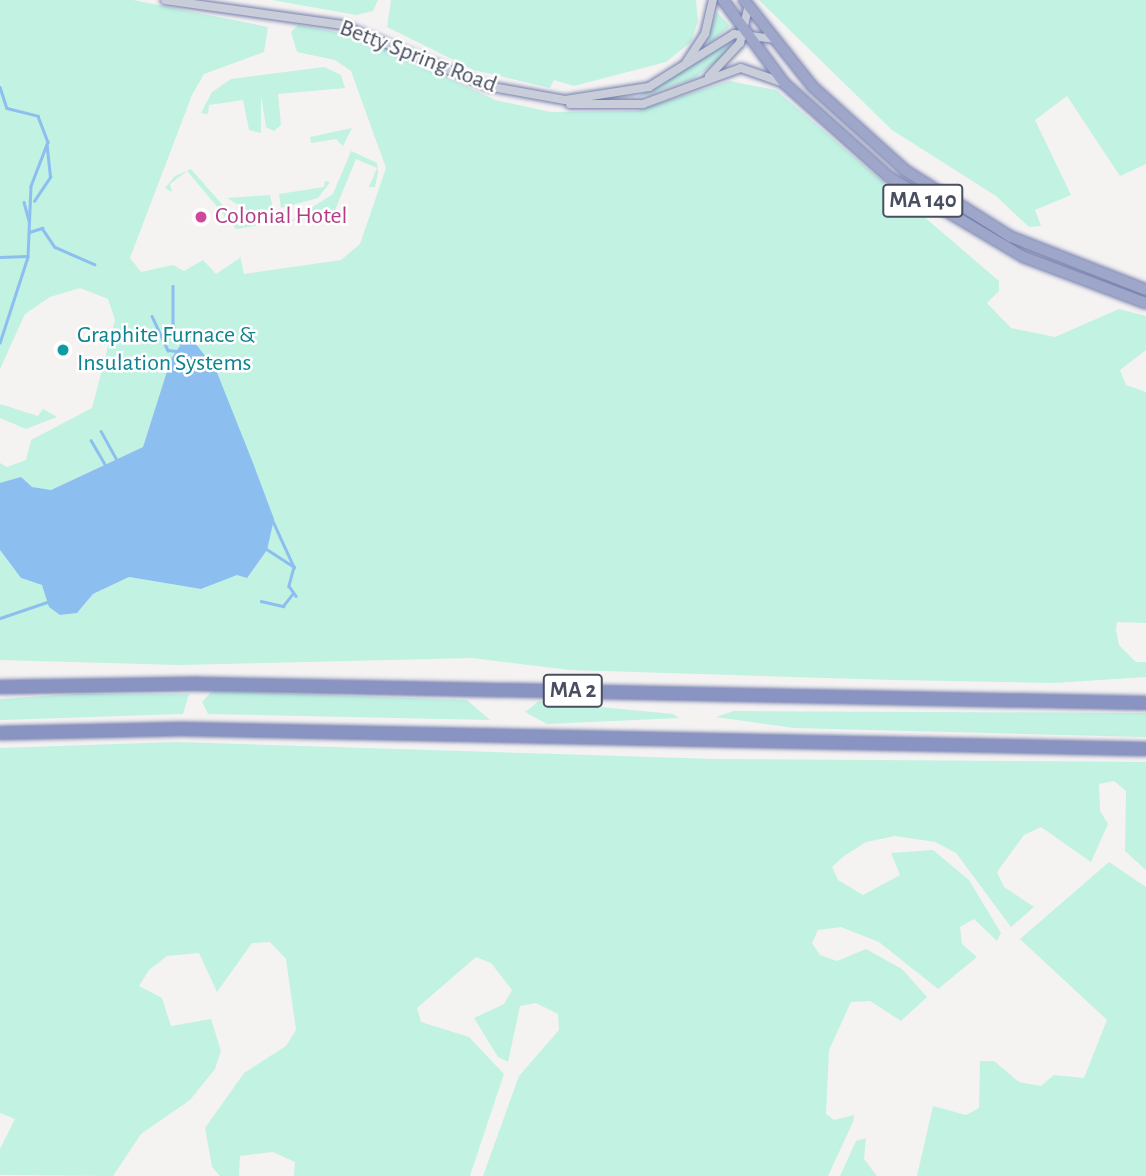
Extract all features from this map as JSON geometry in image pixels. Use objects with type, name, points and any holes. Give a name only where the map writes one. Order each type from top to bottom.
[{"type":"highway","name":"MA 140","points":[[723,0],[788,86],[866,159],[937,210],[1024,257],[1146,303]]},
{"type":"highway","name":"MA 140","points":[[746,3],[772,39],[850,124],[968,214],[1055,257],[1146,290]]},
{"type":"highway","name":"MA 2","points":[[0,687],[200,684],[1146,703]]},
{"type":"highway","name":"MA 2","points":[[0,733],[181,729],[1146,748]]},
{"type":"street","name":"Betty Spring Road","points":[[165,0],[342,25],[478,83],[547,99],[632,105],[747,67],[788,86]]},
{"type":"street","points":[[678,72],[705,34],[713,0]]},
{"type":"street","points":[[746,3],[746,33],[772,39]]},
{"type":"street","name":"Betty Spring Road","points":[[547,99],[620,95],[678,72],[746,33]]},
{"type":"street","name":"Betty Spring Road","points":[[701,82],[732,56],[746,33]]},
{"type":"green space","points":[[0,0],[133,0],[268,27],[264,52],[204,74],[192,95],[130,258],[141,272],[173,265],[184,271],[203,260],[216,274],[240,258],[239,251],[244,274],[341,260],[360,244],[386,168],[351,71],[335,60],[297,52],[291,32],[298,25],[363,37],[495,100],[551,112],[636,111],[729,81],[776,90],[999,281],[999,291],[987,303],[1011,328],[1055,337],[1119,309],[1146,316],[1146,350],[1120,370],[1126,385],[1146,392],[1146,623],[1117,622],[1116,630],[1119,645],[1136,662],[1146,662],[1146,677],[1054,683],[893,680],[570,670],[472,658],[178,665],[0,660],[0,550],[21,578],[42,585],[61,615],[77,613],[93,594],[129,577],[202,589],[237,574],[247,577],[267,550],[168,372],[143,447],[51,490],[0,483],[0,463],[7,467],[26,460],[31,440],[92,408],[115,320],[108,299],[80,288],[50,297],[25,314],[0,369]]},
{"type":"green space","points":[[272,0],[378,0],[373,11],[356,15]]},
{"type":"green space","points":[[391,0],[696,0],[698,21],[691,42],[666,62],[574,86],[554,80],[550,88],[474,70],[387,27]]},
{"type":"green space","points":[[759,0],[1146,0],[1146,164],[1120,176],[1067,96],[1035,120],[1071,195],[1035,210],[1041,226],[1029,227],[996,196],[892,130]]},
{"type":"green space","points":[[717,12],[730,26],[710,43],[707,40]]},
{"type":"green space","points":[[732,41],[727,54],[693,79],[634,99]]},
{"type":"green space","points":[[324,67],[341,75],[345,88],[278,94],[281,125],[274,131],[266,127],[261,95],[261,133],[249,130],[243,100],[209,105],[208,114],[201,113],[212,92],[231,79]]},
{"type":"green space","points":[[352,128],[343,146],[336,139],[311,143],[310,137]]},
{"type":"green space","points":[[351,151],[377,163],[378,172],[375,187],[369,187],[377,168],[356,159],[333,215],[291,221],[333,194]]},
{"type":"green space","points":[[191,169],[234,218],[268,219],[269,224],[236,229],[187,171],[170,184],[172,192],[165,188],[175,176]]},
{"type":"green space","points":[[325,181],[330,182],[318,198],[281,208],[279,194],[324,187]]},
{"type":"green space","points":[[270,195],[273,209],[250,212],[227,198]]},
{"type":"green space","points":[[0,404],[38,416],[43,409],[57,417],[26,429],[0,418]]},
{"type":"green space","points":[[212,691],[467,700],[490,720],[208,714],[202,702]]},
{"type":"green space","points":[[75,694],[189,694],[183,714],[0,720],[0,699]]},
{"type":"green space","points":[[539,701],[673,714],[679,718],[547,724],[525,712]]},
{"type":"green space","points":[[734,711],[1146,713],[1146,737],[794,728],[716,717]]},
{"type":"green space","points":[[176,742],[716,759],[1146,762],[1146,870],[1125,851],[1126,791],[1114,781],[1099,784],[1100,811],[1108,824],[1091,862],[1041,827],[1024,835],[997,872],[1004,887],[1034,907],[1011,927],[956,853],[935,842],[895,836],[866,842],[832,867],[838,880],[863,895],[900,875],[891,853],[933,850],[969,880],[1001,933],[997,941],[974,919],[960,927],[962,944],[977,957],[938,989],[879,942],[841,927],[818,930],[812,943],[820,955],[837,961],[866,949],[902,969],[927,997],[901,1021],[870,1001],[851,1002],[829,1050],[826,1114],[834,1120],[854,1115],[828,1176],[483,1176],[519,1076],[559,1030],[558,1014],[536,1003],[520,1006],[508,1062],[498,1057],[474,1018],[504,1004],[512,990],[491,963],[476,957],[417,1008],[421,1022],[469,1037],[504,1074],[470,1176],[294,1176],[295,1162],[273,1152],[240,1156],[239,1176],[220,1176],[212,1167],[205,1128],[244,1073],[286,1046],[296,1030],[286,959],[270,942],[252,943],[217,992],[199,953],[167,956],[149,970],[139,986],[162,998],[171,1026],[211,1019],[221,1051],[215,1069],[190,1100],[141,1134],[113,1176],[0,1175],[0,1149],[15,1119],[0,1113],[0,748]]},
{"type":"green space","points":[[1109,862],[1146,887],[1146,1176],[917,1176],[933,1106],[966,1115],[979,1108],[980,1061],[994,1061],[1019,1082],[1041,1086],[1054,1075],[1084,1078],[1107,1020],[1020,939]]},
{"type":"green space","points":[[866,1138],[864,1159],[877,1176],[840,1176],[856,1141]]},
{"type":"water","points":[[184,340],[195,343],[216,370],[253,463],[274,519],[267,550],[247,578],[237,575],[201,589],[129,577],[93,594],[77,613],[60,615],[49,607],[42,585],[21,578],[0,550],[0,483],[21,477],[32,487],[51,490],[143,447],[171,359]]},
{"type":"waterway","points":[[0,87],[7,108],[38,116],[48,142],[31,186],[28,257],[0,343]]},
{"type":"waterway","points":[[34,201],[50,177],[47,146]]},
{"type":"waterway","points":[[24,202],[29,221]]},
{"type":"waterway","points":[[29,232],[42,228],[55,247],[94,264]]},
{"type":"waterway","points":[[0,257],[27,256]]},
{"type":"waterway","points":[[173,286],[173,324],[182,344]]},
{"type":"waterway","points":[[152,316],[168,350],[176,351]]},
{"type":"waterway","points":[[101,431],[116,458]]},
{"type":"waterway","points":[[91,440],[106,466]]},
{"type":"waterway","points":[[272,519],[294,567]]},
{"type":"waterway","points":[[265,548],[294,567],[289,586],[296,596]]},
{"type":"waterway","points":[[261,601],[283,606],[293,593]]},
{"type":"waterway","points":[[0,618],[47,602]]},
{"type":"place","name":"Colonial Hotel","points":[[201,217]]},
{"type":"place","name":"Graphite Furnace & Insulation Systems","points":[[63,350]]}]
